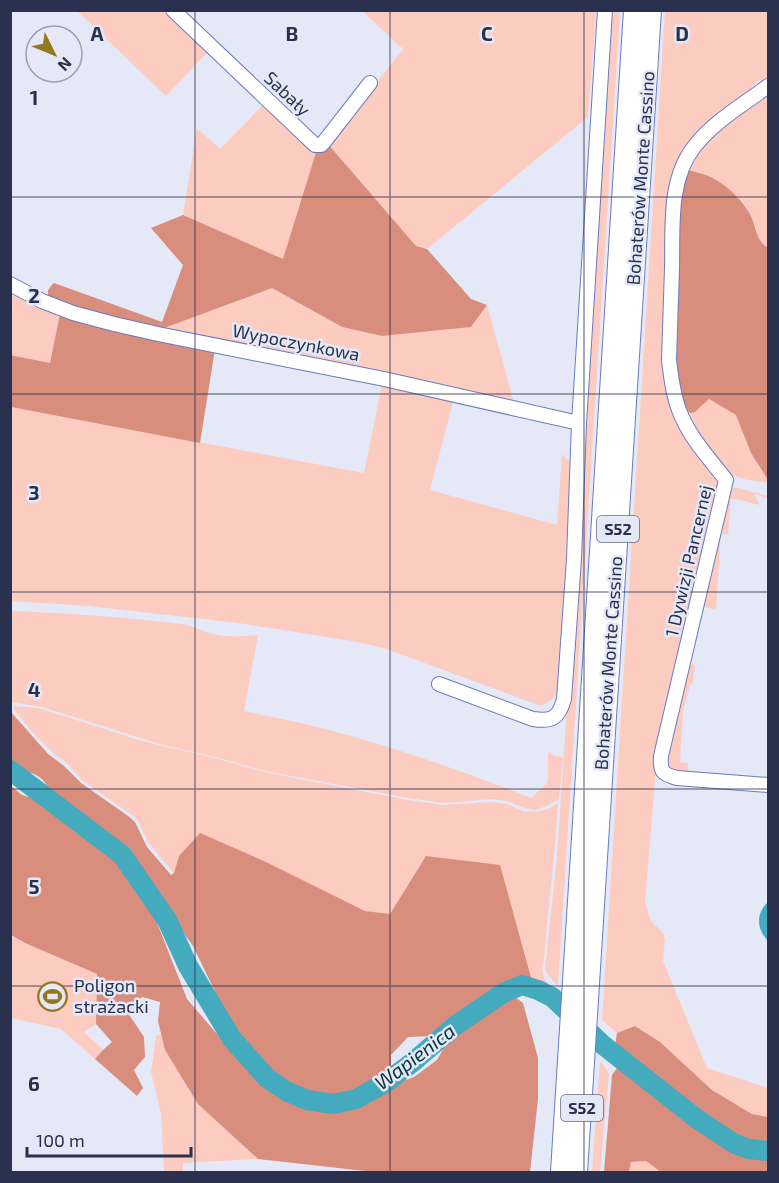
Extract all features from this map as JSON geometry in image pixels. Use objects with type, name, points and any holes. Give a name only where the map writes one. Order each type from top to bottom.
[{"type":"highway","name":"Bohaterów Monte Cassino","points":[[561,1173],[634,10]]},
{"type":"highway","name":"Bohaterów Monte Cassino","points":[[579,1167],[651,10]]},
{"type":"highway","points":[[555,1173],[564,1121]]},
{"type":"street","name":"Sabały","points":[[173,10],[315,145],[321,145],[324,142],[370,83]]},
{"type":"street","points":[[439,684],[533,719],[545,721],[555,717],[564,699],[605,10]]},
{"type":"street","name":"1 Dywizji Pancernej","points":[[768,86],[716,125],[698,142],[685,161],[674,202],[669,360],[675,396],[680,412],[692,435],[726,480],[661,765],[666,775],[677,778],[768,785]]},
{"type":"street","name":"Wypoczynkowa","points":[[10,284],[42,302],[114,324],[384,379],[579,423]]},
{"type":"shaded area","points":[[77,11],[169,11],[210,50],[166,96]]},
{"type":"shaded area","points":[[362,11],[596,11],[588,117],[427,249],[416,246],[328,144],[403,49]]},
{"type":"shaded area","points":[[609,11],[620,11],[558,986],[545,968],[557,857],[578,560]]},
{"type":"shaded area","points":[[665,11],[768,11],[768,80],[766,82],[760,80],[752,86],[750,93],[679,161],[665,371],[718,485],[656,768],[645,903],[651,921],[665,935],[663,937],[665,939],[663,961],[707,1068],[768,1088],[768,1117],[752,1114],[712,1090],[660,1042],[635,1026],[617,1033],[602,1020]]},
{"type":"shaded area","points":[[768,93],[768,248],[759,238],[753,220],[743,203],[732,192],[713,178],[688,170],[694,155],[717,131]]},
{"type":"shaded area","points":[[266,105],[317,149],[283,260],[183,215],[197,128],[220,149],[262,106]]},
{"type":"shaded area","points":[[328,144],[416,246],[427,249],[471,299],[487,305],[471,327],[382,336],[342,327],[272,288],[159,330],[51,301],[49,298],[48,292],[54,283],[162,322],[183,265],[151,228],[183,215],[283,259],[317,149]]},
{"type":"shaded area","points":[[688,170],[713,178],[732,192],[743,203],[751,216],[758,237],[768,248],[768,480],[751,453],[736,415],[709,399],[695,412],[690,413],[681,399],[675,354],[676,286],[680,213],[683,187]]},
{"type":"shaded area","points":[[272,288],[342,327],[382,336],[471,327],[487,305],[514,403],[159,330]]},
{"type":"shaded area","points":[[10,295],[22,297],[28,302],[60,314],[50,363],[11,355]]},
{"type":"shaded area","points":[[60,314],[215,349],[200,443],[11,407],[10,355],[50,363]]},
{"type":"shaded area","points":[[382,384],[454,398],[430,490],[557,525],[562,454],[576,470],[561,682],[554,698],[541,706],[384,648],[352,641],[238,623],[89,606],[11,601],[10,407],[364,473]]},
{"type":"shaded area","points":[[709,399],[736,415],[751,453],[768,483],[736,476],[721,465],[708,449],[690,413]]},
{"type":"shaded area","points":[[733,488],[768,496],[768,498],[754,494],[760,505],[731,498],[728,534],[721,534],[716,610],[703,605],[730,491]]},
{"type":"shaded area","points":[[11,611],[181,624],[223,636],[258,635],[244,711],[374,743],[531,798],[548,782],[548,753],[550,752],[555,756],[563,757],[559,799],[536,810],[492,799],[444,803],[408,798],[265,771],[163,745],[42,707],[11,702]]},
{"type":"shaded area","points":[[695,665],[693,683],[690,685],[683,712],[680,762],[688,763],[688,770],[686,773],[674,772],[669,766],[668,754],[689,666]]},
{"type":"shaded area","points":[[14,706],[39,708],[142,741],[264,772],[408,800],[444,805],[491,802],[506,804],[523,811],[536,812],[558,803],[542,969],[553,992],[532,981],[519,933],[426,856],[390,914],[365,911],[264,861],[179,856],[174,873],[147,841],[135,817],[82,780],[68,764],[31,731],[13,708]]},
{"type":"shaded area","points":[[11,712],[48,754],[81,783],[135,822],[147,847],[171,875],[174,873],[179,856],[200,833],[264,861],[365,911],[390,914],[426,856],[500,865],[532,981],[517,981],[496,992],[434,1036],[408,1037],[391,1055],[391,1070],[370,1086],[341,1097],[321,1097],[292,1086],[264,1066],[237,1033],[193,946],[139,867],[121,847],[51,792],[37,775],[11,764]]},
{"type":"shaded area","points":[[10,784],[22,795],[42,801],[83,829],[133,878],[152,910],[187,999],[241,1062],[263,1082],[299,1104],[320,1108],[341,1108],[368,1103],[401,1082],[414,1077],[437,1060],[445,1046],[483,1015],[515,997],[523,1003],[538,1058],[538,1099],[530,1172],[374,1172],[258,1159],[198,1104],[165,1050],[158,1021],[160,1002],[142,997],[128,1013],[144,1037],[145,1057],[134,1070],[143,1088],[137,1096],[95,1059],[112,1042],[96,1024],[97,974],[11,935]]},
{"type":"shaded area","name":"Poligon strażacki","points":[[10,935],[97,974],[96,1024],[84,1032],[103,1050],[95,1059],[61,1029],[11,1018]]},
{"type":"shaded area","points":[[635,1026],[660,1042],[712,1090],[752,1114],[768,1117],[768,1144],[754,1143],[730,1133],[615,1046],[617,1033]]},
{"type":"shaded area","points":[[162,1034],[165,1050],[198,1104],[258,1159],[183,1163],[183,1172],[164,1172],[161,1113],[151,1072],[156,1036]]},
{"type":"shaded area","points":[[600,1062],[609,1074],[600,1172],[592,1172]]},
{"type":"shaded area","points":[[617,1068],[624,1070],[725,1149],[768,1158],[768,1172],[661,1172],[646,1161],[631,1162],[629,1172],[604,1172],[612,1075]]},
{"type":"shaded area","points":[[647,1161],[661,1172],[629,1172],[631,1162]]},
{"type":"water","points":[[768,902],[768,941],[760,927],[759,916]]},
{"type":"waterway","name":"Wapienica","points":[[10,770],[122,855],[167,920],[188,966],[232,1039],[267,1078],[286,1091],[307,1100],[333,1104],[356,1099],[385,1083],[456,1025],[503,993],[522,985],[552,997],[603,1045],[697,1119],[735,1144],[749,1149],[768,1151]]},
{"type":"place","name":"Poligon strażacki","points":[[53,996]]}]
